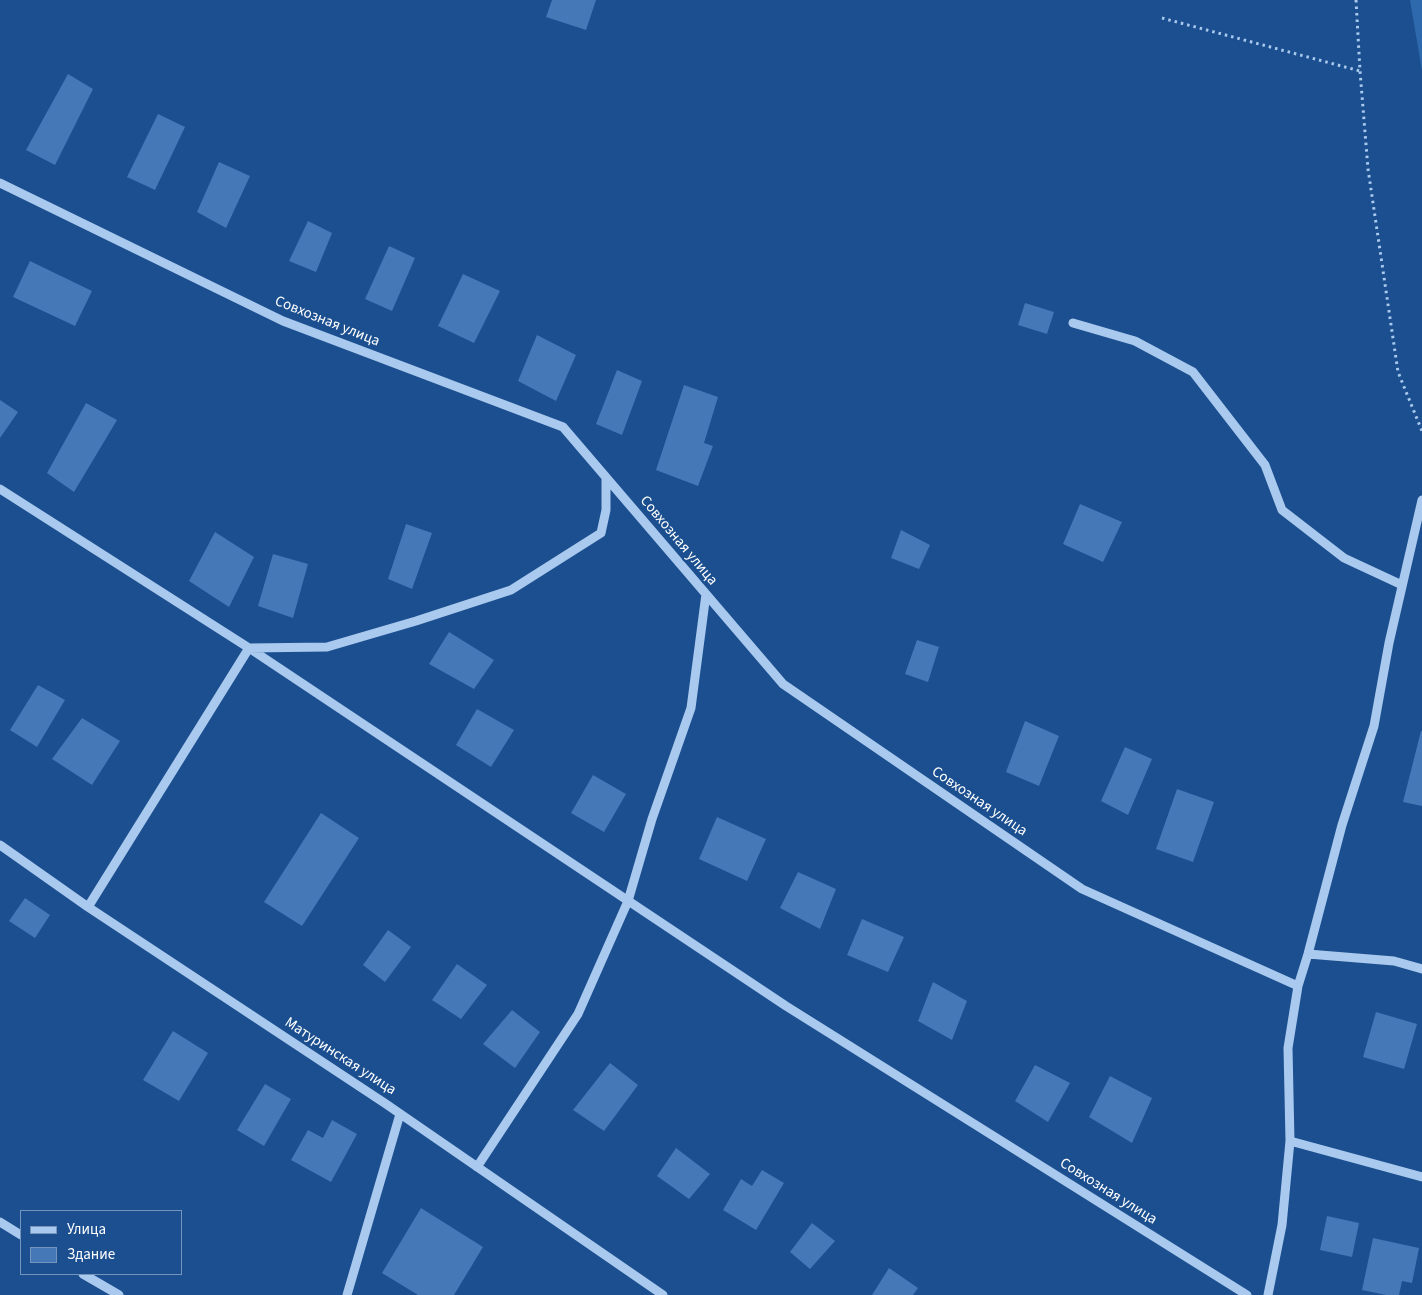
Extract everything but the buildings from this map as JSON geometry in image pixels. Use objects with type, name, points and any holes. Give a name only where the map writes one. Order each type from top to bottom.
[{"type":"street","name":"Совхозная улица","points":[[0,182],[283,321],[563,427],[782,684],[1082,889],[1298,986]]},
{"type":"street","points":[[1073,323],[1136,342],[1193,372],[1265,465],[1282,510],[1344,558],[1402,585]]},
{"type":"street","points":[[88,907],[249,648],[326,647],[416,621],[511,590],[601,533],[606,510],[606,477]]},
{"type":"street","name":"Совхозная улица","points":[[0,489],[249,648],[786,1006],[1247,1295]]},
{"type":"street","points":[[1268,1295],[1282,1225],[1290,1141],[1288,1048],[1298,986],[1342,825],[1374,726],[1389,643],[1422,500]]},
{"type":"street","points":[[477,1167],[578,1014],[628,901],[652,819],[690,708],[706,594]]},
{"type":"street","name":"Матуринская улица","points":[[0,845],[88,907],[400,1114],[663,1295]]},
{"type":"street","points":[[1308,954],[1394,961],[1422,969]]},
{"type":"street","points":[[347,1295],[400,1114]]},
{"type":"street","points":[[1290,1141],[1422,1177]]},
{"type":"street","points":[[0,1222],[20,1234]]},
{"type":"street","points":[[85,1275],[119,1295]]},
{"type":"path","points":[[1356,0],[1368,169],[1398,372],[1408,401],[1422,431]]},
{"type":"path","points":[[1162,18],[1360,71]]},
{"type":"shaded area","points":[[1410,0],[1422,0],[1422,71]]}]
